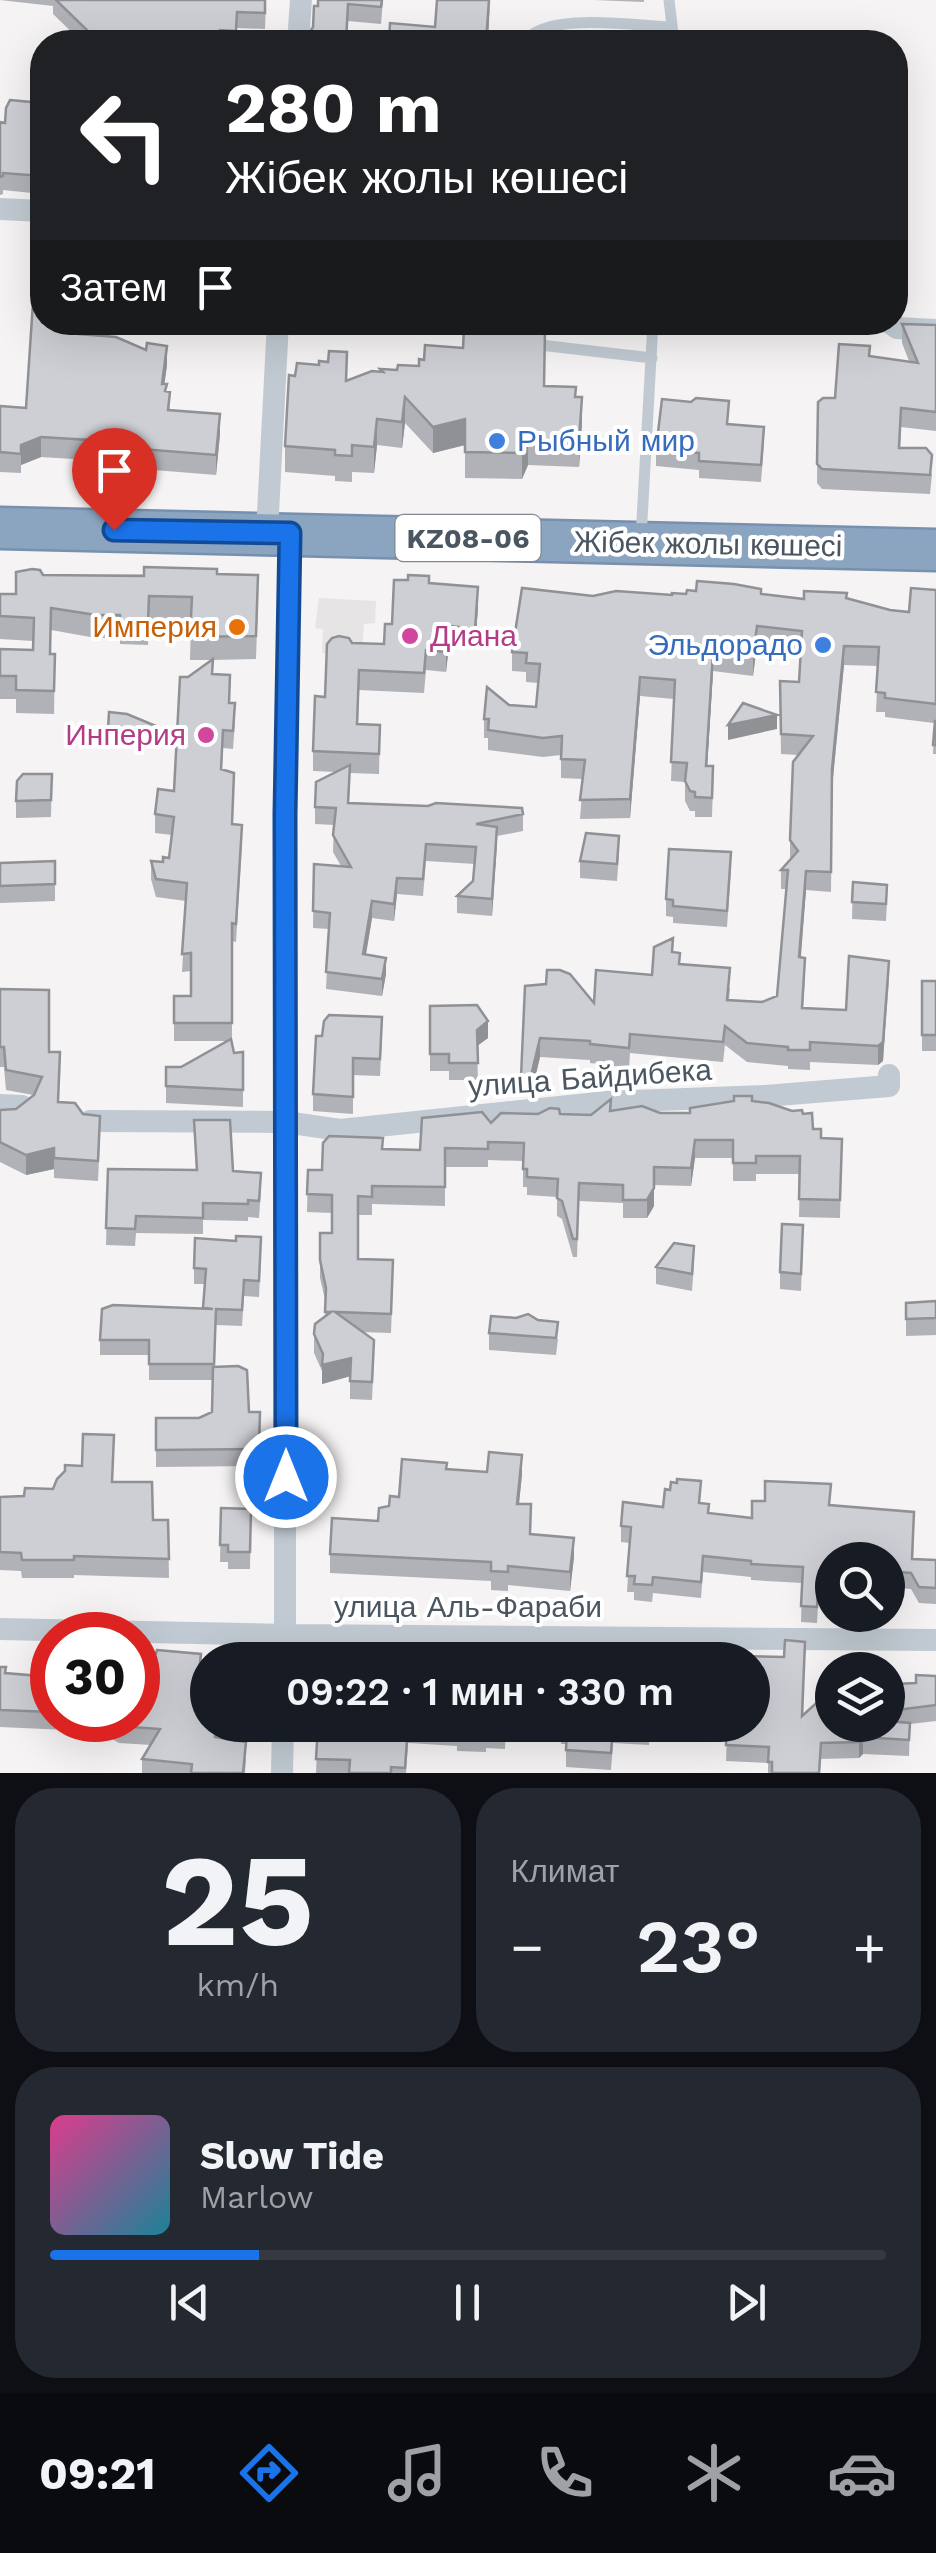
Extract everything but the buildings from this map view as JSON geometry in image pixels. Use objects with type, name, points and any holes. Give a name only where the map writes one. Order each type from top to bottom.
[{"type":"highway","name":"Жібек жолы көшесі","points":[[0,528],[936,550]]},
{"type":"street","points":[[299,30],[301,0]]},
{"type":"street","points":[[0,210],[30,211]]},
{"type":"street","points":[[908,329],[936,330]]},
{"type":"street","points":[[278,335],[278,533],[285,795],[286,1642]]},
{"type":"street","name":"улица Байдибека","points":[[285,1122],[340,1130],[607,1102],[889,1086],[890,1075]]},
{"type":"street","points":[[90,1121],[285,1122]]},
{"type":"street","name":"улица Аль-Фараби","points":[[0,1628],[286,1635],[936,1640]]},
{"type":"street","points":[[282,1773],[283,1742]]},
{"type":"lane","points":[[669,0],[672,30]]},
{"type":"lane","points":[[539,30],[564,23],[672,27]]},
{"type":"lane","points":[[641,542],[653,335]]},
{"type":"lane","points":[[540,345],[652,358]]},
{"type":"shaded area","points":[[319,598],[376,601],[375,623],[364,624],[362,654],[322,653],[323,629],[315,628]]},
{"type":"place","name":"Рыбный мир","points":[[497,441]]},
{"type":"place","name":"Империя","points":[[237,627]]},
{"type":"place","name":"Диана","points":[[410,636]]},
{"type":"place","name":"Эльдорадо","points":[[823,645]]},
{"type":"place","name":"Инперия","points":[[206,735]]},
{"type":"route","points":[[114,530],[290,533],[285,814],[286,1477]]}]
